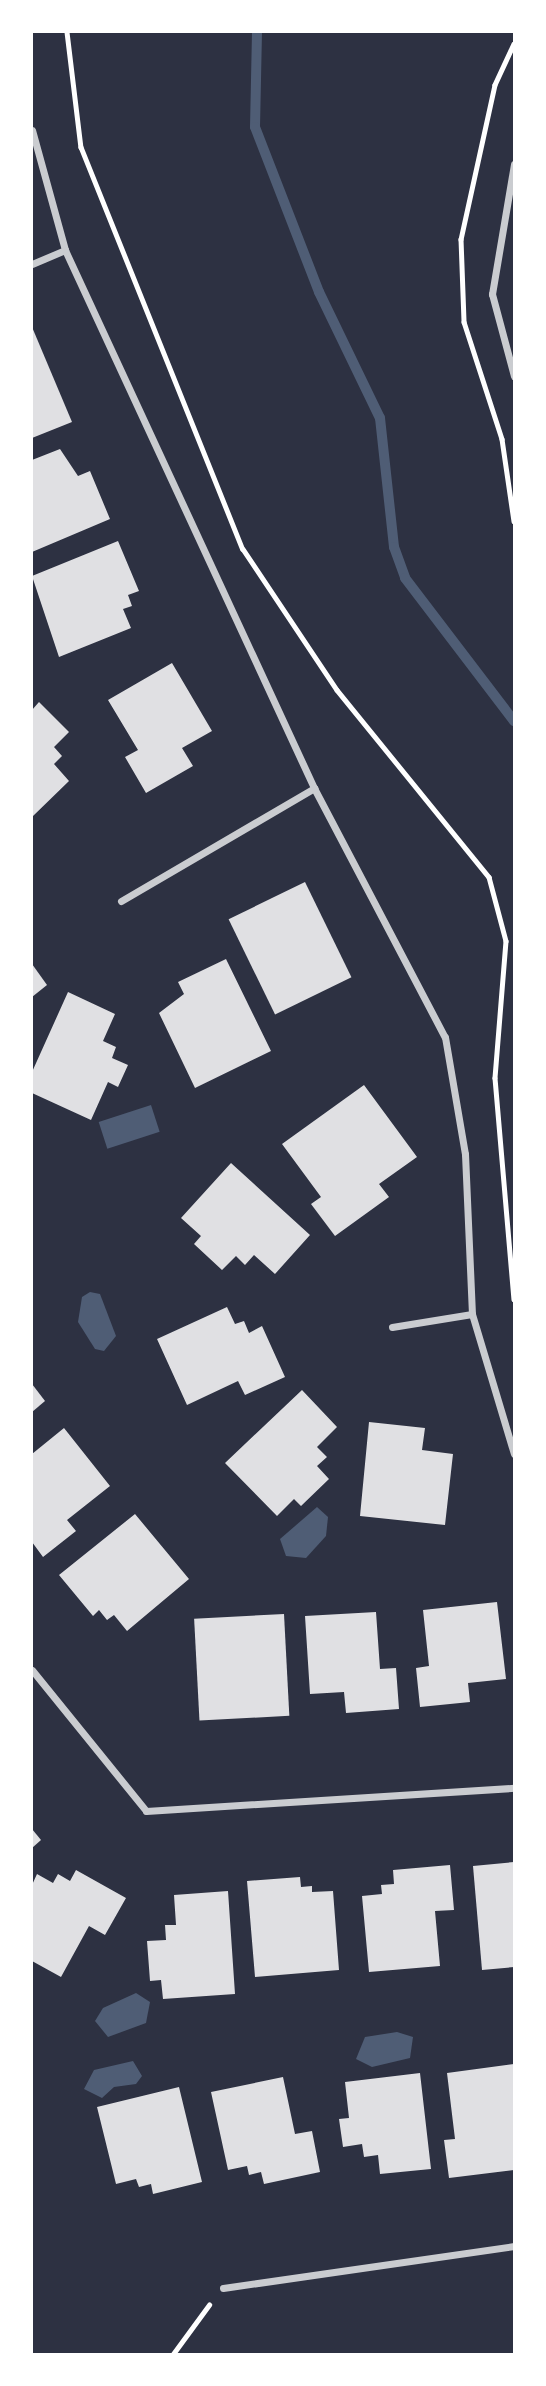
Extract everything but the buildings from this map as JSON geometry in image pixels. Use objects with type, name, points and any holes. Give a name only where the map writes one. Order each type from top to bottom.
[{"type":"street","points":[[32,130],[65,250],[314,788],[445,1037],[465,1154],[472,1314],[514,1454]]},
{"type":"street","points":[[514,164],[492,294],[514,376]]},
{"type":"street","points":[[32,264],[65,250]]},
{"type":"street","points":[[121,901],[314,788]]},
{"type":"street","points":[[391,1327],[472,1314]]},
{"type":"street","points":[[32,1670],[146,1811],[514,1788]]},
{"type":"street","points":[[223,2288],[514,2246]]},
{"type":"path","points":[[66,32],[80,147],[243,549],[337,690],[489,877],[506,941],[495,1078],[514,1299]]},
{"type":"path","points":[[173,2354],[223,2288]]},
{"type":"water","points":[[151,1105],[160,1132],[107,1149],[99,1122]]},
{"type":"water","points":[[90,1292],[100,1294],[116,1336],[104,1351],[95,1349],[78,1322],[82,1297]]},
{"type":"water","points":[[317,1507],[328,1517],[326,1536],[306,1558],[286,1556],[280,1539]]},
{"type":"water","points":[[136,1993],[150,2002],[146,2023],[108,2037],[95,2021],[103,2008]]},
{"type":"water","points":[[397,2032],[413,2037],[410,2058],[372,2067],[356,2059],[365,2037]]},
{"type":"water","points":[[133,2061],[142,2076],[136,2084],[114,2087],[102,2098],[84,2089],[94,2070]]},
{"type":"waterway","points":[[257,32],[255,127],[319,292],[380,418],[394,547],[405,578],[514,721]]}]
